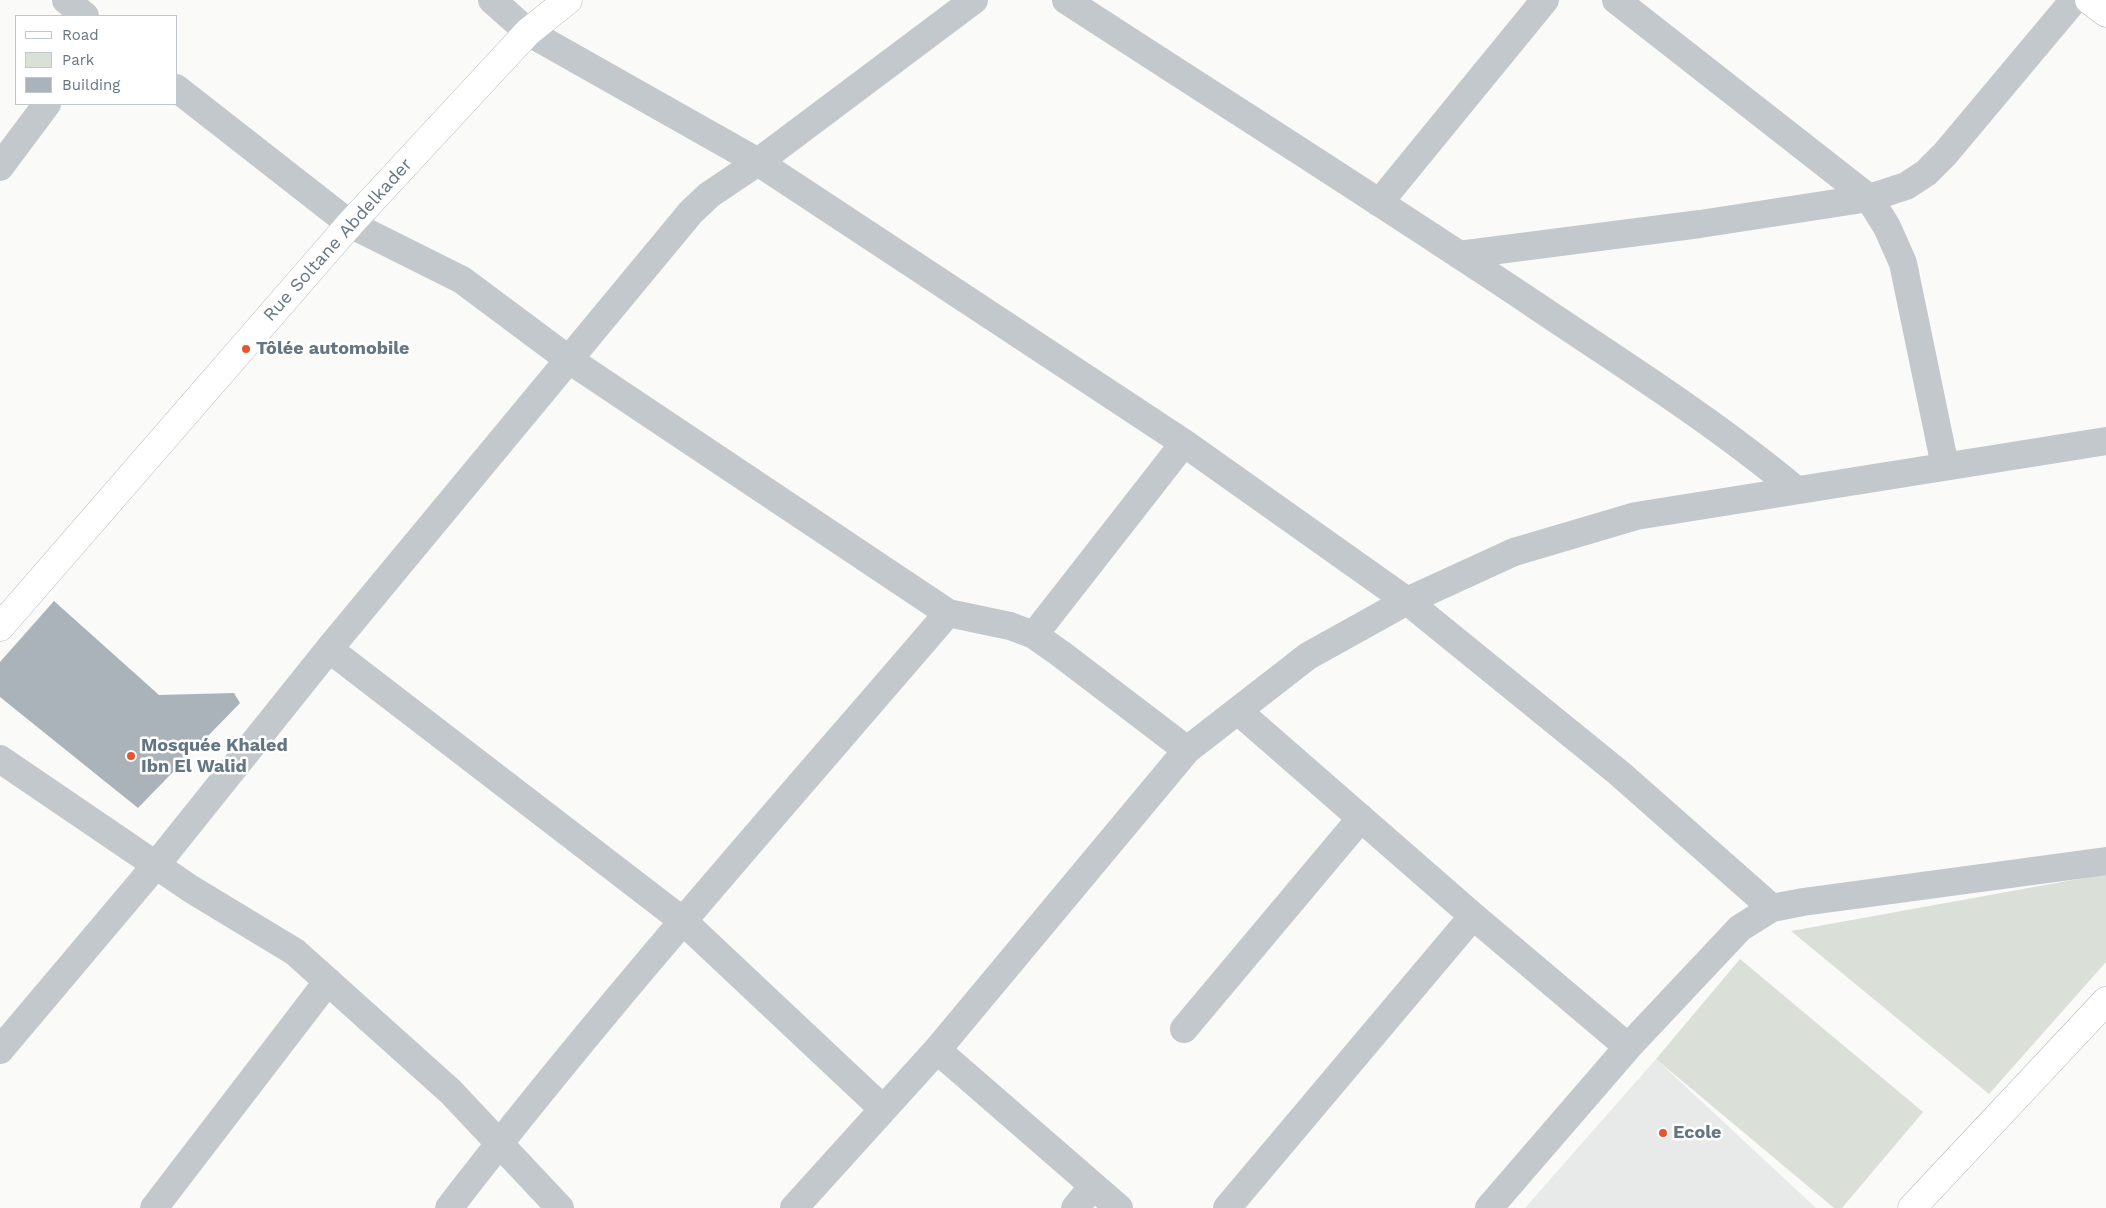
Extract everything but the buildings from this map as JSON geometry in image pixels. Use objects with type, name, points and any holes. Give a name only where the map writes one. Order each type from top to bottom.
[{"type":"main road","name":"Rue Soltane Abdelkader","points":[[0,627],[350,224],[528,32],[568,0]]},
{"type":"main road","points":[[2089,0],[2106,13]]},
{"type":"main road","points":[[1912,1208],[2106,1001]]},
{"type":"street","points":[[66,0],[84,15]]},
{"type":"street","points":[[492,0],[528,32],[758,162],[1184,443],[1407,601],[1620,773],[1772,908]]},
{"type":"street","points":[[0,1050],[156,865],[329,649],[691,212],[709,195],[758,162],[974,0]]},
{"type":"street","points":[[1066,0],[1459,255],[1697,414],[1752,454],[1795,489]]},
{"type":"street","points":[[1378,203],[1546,0]]},
{"type":"street","points":[[1616,0],[1869,198],[1887,228],[1903,263],[1945,466]]},
{"type":"street","points":[[1459,255],[1700,224],[1869,198],[1906,186],[1926,173],[1945,154],[2074,0]]},
{"type":"street","points":[[178,90],[350,224],[462,280],[568,359],[948,613],[1010,626],[1034,635],[1187,750]]},
{"type":"street","points":[[0,167],[46,105]]},
{"type":"street","points":[[794,1208],[937,1050],[1187,750],[1308,656],[1407,601],[1514,552],[1636,516],[1795,489],[2106,441]]},
{"type":"street","points":[[1034,635],[1184,443]]},
{"type":"street","points":[[449,1208],[499,1143],[683,921],[948,613]]},
{"type":"street","points":[[329,649],[683,921],[883,1109]]},
{"type":"street","points":[[1238,711],[1628,1047]]},
{"type":"street","points":[[0,759],[191,889],[295,952],[451,1092],[560,1208]]},
{"type":"street","points":[[1184,1029],[1361,818]]},
{"type":"street","points":[[1489,1208],[1628,1047],[1740,928],[1772,908],[1803,902],[2106,861]]},
{"type":"street","points":[[1227,1208],[1474,916]]},
{"type":"street","points":[[154,1208],[328,981]]},
{"type":"street","points":[[937,1050],[1119,1208]]},
{"type":"street","points":[[1075,1208],[1093,1186]]},
{"type":"shaded area","name":"Ecole","points":[[1656,1059],[1816,1208],[1525,1208]]},
{"type":"green space","points":[[2106,874],[2106,962],[1989,1094],[1791,931]]},
{"type":"green space","points":[[1740,959],[1923,1112],[1842,1208],[1834,1208],[1656,1059]]},
{"type":"place","name":"Tôlée automobile","points":[[246,349]]},
{"type":"place","name":"Mosquée Khaled Ibn El Walid","points":[[131,756]]},
{"type":"place","name":"Ecole","points":[[1663,1133]]}]
